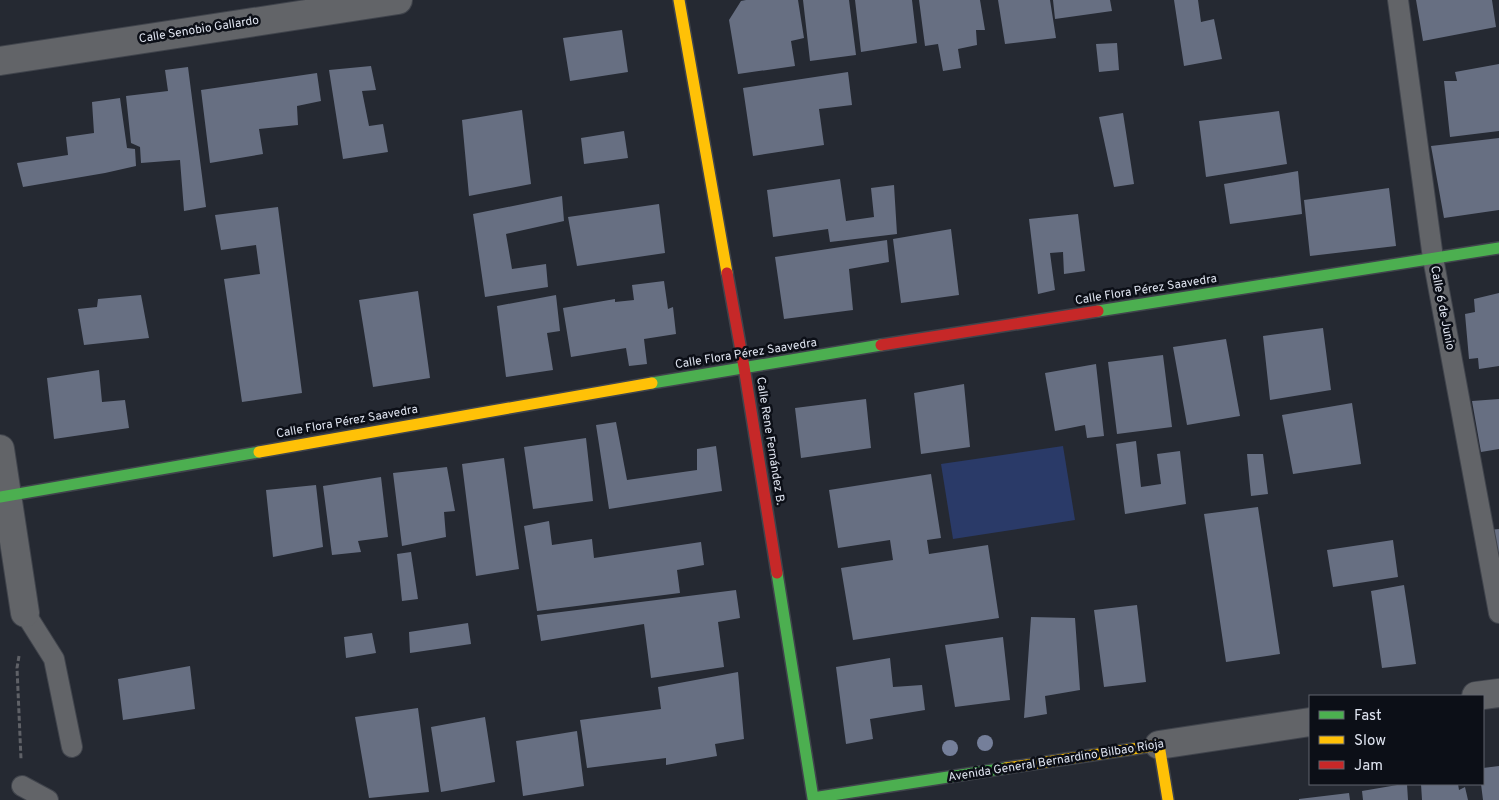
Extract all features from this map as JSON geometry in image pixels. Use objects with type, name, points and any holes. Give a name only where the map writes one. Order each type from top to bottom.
[{"type":"street","name":"Calle Senobio Gallardo","points":[[0,61],[398,0]]},
{"type":"street","name":"Calle Rene Fernández B.","points":[[679,0],[744,367],[808,799]]},
{"type":"street","name":"Calle Flora Pérez Saavedra","points":[[4,496],[744,367],[1499,248]]},
{"type":"street","points":[[0,450],[4,496],[25,613]]},
{"type":"street","points":[[1484,695],[1499,693]]},
{"type":"street","name":"Avenida General Bernardino Bilbao Rioja","points":[[808,799],[1309,722]]},
{"type":"street","points":[[1158,745],[1168,800]]},
{"type":"lane","name":"Calle 6 de Junio","points":[[1398,0],[1433,258],[1499,613]]},
{"type":"lane","points":[[25,613],[54,659],[72,747]]},
{"type":"lane","points":[[22,786],[48,800]]},
{"type":"path","points":[[22,786],[18,668],[25,613]]},
{"type":"shaded area","points":[[1063,446],[1075,520],[953,539],[941,464]]},
{"type":"building","points":[[798,0],[804,38],[791,41],[795,66],[738,74],[729,20],[741,1]]},
{"type":"building","points":[[803,0],[849,0],[856,55],[810,61]]},
{"type":"building","points":[[855,0],[912,0],[917,43],[861,52]]},
{"type":"building","points":[[919,0],[980,0],[985,30],[976,30],[977,45],[958,49],[961,68],[943,71],[938,44],[925,46]]},
{"type":"building","points":[[998,0],[1050,0],[1056,38],[1005,44]]},
{"type":"building","points":[[1053,0],[1110,0],[1112,11],[1055,19]]},
{"type":"building","points":[[1174,0],[1198,0],[1201,22],[1214,19],[1222,59],[1184,66]]},
{"type":"building","points":[[1416,0],[1492,0],[1496,27],[1423,41]]},
{"type":"building","points":[[622,30],[628,72],[570,81],[563,38]]},
{"type":"building","points":[[1117,43],[1119,70],[1099,72],[1096,44]]},
{"type":"building","points":[[1499,64],[1499,131],[1450,137],[1444,81],[1457,81],[1455,72]]},
{"type":"building","points":[[371,66],[376,90],[362,91],[369,126],[383,124],[388,152],[343,159],[329,70]]},
{"type":"building","points":[[188,67],[206,207],[184,211],[180,160],[141,163],[140,147],[131,143],[126,96],[168,91],[165,70]]},
{"type":"building","points":[[848,72],[852,105],[819,109],[824,145],[753,156],[743,88]]},
{"type":"building","points":[[317,73],[321,101],[297,106],[298,125],[259,129],[263,154],[210,163],[201,90]]},
{"type":"building","points":[[120,98],[127,148],[135,149],[136,166],[23,187],[17,163],[68,155],[66,137],[94,133],[92,102]]},
{"type":"building","points":[[522,110],[531,184],[469,196],[462,120]]},
{"type":"building","points":[[1279,111],[1287,164],[1206,177],[1199,121]]},
{"type":"building","points":[[1123,113],[1134,184],[1114,187],[1099,117]]},
{"type":"building","points":[[624,131],[628,158],[584,164],[581,138]]},
{"type":"building","points":[[1499,138],[1499,210],[1444,218],[1431,146]]},
{"type":"building","points":[[1298,171],[1302,214],[1230,224],[1224,184]]},
{"type":"building","points":[[840,179],[846,221],[874,217],[871,188],[894,185],[897,234],[830,242],[828,229],[773,237],[767,190]]},
{"type":"building","points":[[1389,188],[1396,246],[1310,256],[1304,200]]},
{"type":"building","points":[[562,196],[564,221],[506,234],[512,269],[546,264],[548,287],[485,297],[473,214]]},
{"type":"building","points":[[659,204],[665,253],[577,266],[568,217]]},
{"type":"building","points":[[278,207],[302,393],[242,402],[224,279],[260,274],[256,245],[221,250],[215,215]]},
{"type":"building","points":[[1078,214],[1085,271],[1064,274],[1063,252],[1050,253],[1055,290],[1038,294],[1029,219]]},
{"type":"building","points":[[951,229],[959,295],[901,303],[893,239]]},
{"type":"building","points":[[887,240],[889,262],[849,269],[853,310],[784,319],[775,257]]},
{"type":"building","points":[[664,281],[668,309],[673,307],[676,334],[644,339],[647,364],[629,366],[626,348],[571,357],[563,308],[615,299],[615,302],[634,300],[632,285]]},
{"type":"building","points":[[418,291],[430,378],[373,387],[359,300]]},
{"type":"building","points":[[1499,293],[1499,366],[1479,369],[1478,358],[1469,359],[1465,314],[1475,312],[1474,299]]},
{"type":"building","points":[[141,295],[149,338],[84,345],[78,309],[97,307],[98,299]]},
{"type":"building","points":[[556,295],[560,331],[547,333],[553,370],[506,377],[497,306]]},
{"type":"building","points":[[1323,328],[1331,390],[1270,400],[1263,336]]},
{"type":"building","points":[[1226,339],[1240,416],[1187,425],[1173,347]]},
{"type":"building","points":[[1163,355],[1172,427],[1117,434],[1108,362]]},
{"type":"building","points":[[1096,364],[1104,436],[1087,438],[1085,425],[1055,431],[1045,373]]},
{"type":"building","points":[[99,370],[102,402],[125,400],[129,428],[54,439],[47,378]]},
{"type":"building","points":[[964,384],[970,447],[921,454],[914,393]]},
{"type":"building","points":[[866,399],[871,448],[801,458],[795,408]]},
{"type":"building","points":[[1499,399],[1499,449],[1481,452],[1472,401]]},
{"type":"building","points":[[1352,403],[1361,464],[1293,474],[1282,415]]},
{"type":"building","points":[[616,422],[627,480],[697,470],[697,449],[716,446],[722,491],[609,509],[596,425]]},
{"type":"building","points":[[586,438],[593,501],[533,509],[524,447]]},
{"type":"building","points":[[1136,441],[1141,487],[1161,484],[1157,454],[1180,451],[1186,504],[1125,514],[1116,444]]},
{"type":"building","points":[[1247,454],[1263,454],[1268,494],[1251,496]]},
{"type":"building","points":[[504,458],[519,569],[476,576],[462,464]]},
{"type":"building","points":[[447,467],[455,511],[444,512],[446,537],[402,546],[393,473]]},
{"type":"building","points":[[931,474],[941,538],[927,540],[929,554],[988,545],[999,618],[853,640],[841,568],[893,560],[890,540],[838,548],[829,490]]},
{"type":"building","points":[[381,477],[388,537],[358,541],[361,552],[332,555],[323,486]]},
{"type":"building","points":[[316,485],[323,547],[273,557],[266,490]]},
{"type":"building","points":[[1258,507],[1280,654],[1226,662],[1204,514]]},
{"type":"building","points":[[549,521],[552,545],[592,539],[594,558],[701,542],[704,565],[677,570],[680,593],[537,611],[524,526]]},
{"type":"building","points":[[1499,529],[1499,554],[1493,555],[1489,530]]},
{"type":"building","points":[[1393,540],[1398,577],[1333,587],[1327,550]]},
{"type":"building","points":[[411,552],[418,599],[402,601],[397,554]]},
{"type":"building","points":[[1404,585],[1416,664],[1382,668],[1371,591]]},
{"type":"building","points":[[736,590],[740,618],[718,622],[724,667],[651,678],[644,624],[541,641],[537,615]]},
{"type":"building","points":[[1137,605],[1146,682],[1104,687],[1094,610]]},
{"type":"building","points":[[1031,617],[1075,618],[1080,690],[1045,696],[1047,714],[1024,718]]},
{"type":"building","points":[[468,623],[471,644],[410,653],[409,632]]},
{"type":"building","points":[[372,633],[376,653],[346,658],[344,637]]},
{"type":"building","points":[[1003,637],[1010,700],[955,707],[945,645]]},
{"type":"building","points":[[890,658],[893,687],[922,685],[925,710],[870,719],[873,739],[846,744],[836,667]]},
{"type":"building","points":[[190,666],[195,709],[123,720],[118,679]]},
{"type":"building","points":[[738,672],[744,739],[715,744],[717,756],[666,765],[666,758],[587,768],[580,720],[661,709],[658,687]]},
{"type":"building","points":[[418,708],[429,792],[369,798],[355,717]]},
{"type":"building","points":[[485,717],[495,782],[441,792],[431,727]]},
{"type":"building","points":[[577,731],[584,786],[523,796],[516,741]]},
{"type":"building","points":[[1499,766],[1499,800],[1483,800],[1481,785],[1484,785],[1484,768]]},
{"type":"building","points":[[1407,785],[1408,800],[1363,800],[1362,791]]},
{"type":"building","points":[[1421,785],[1458,785],[1459,790],[1465,787],[1468,800],[1422,800]]},
{"type":"building","points":[[1349,793],[1350,800],[1299,800],[1299,799]]},
{"type":"traffic: fast","points":[[1098,311],[1499,248]]},
{"type":"traffic: fast","points":[[652,383],[881,345]]},
{"type":"traffic: fast","points":[[0,497],[259,452]]},
{"type":"traffic: fast","points":[[777,573],[813,798],[1006,768]]},
{"type":"traffic: slow","points":[[679,0],[727,273]]},
{"type":"traffic: slow","points":[[259,452],[652,383]]},
{"type":"traffic: slow","points":[[1006,768],[1159,745],[1168,800]]},
{"type":"traffic: jam","points":[[727,273],[777,573]]},
{"type":"traffic: jam","points":[[881,345],[1098,311]]}]
